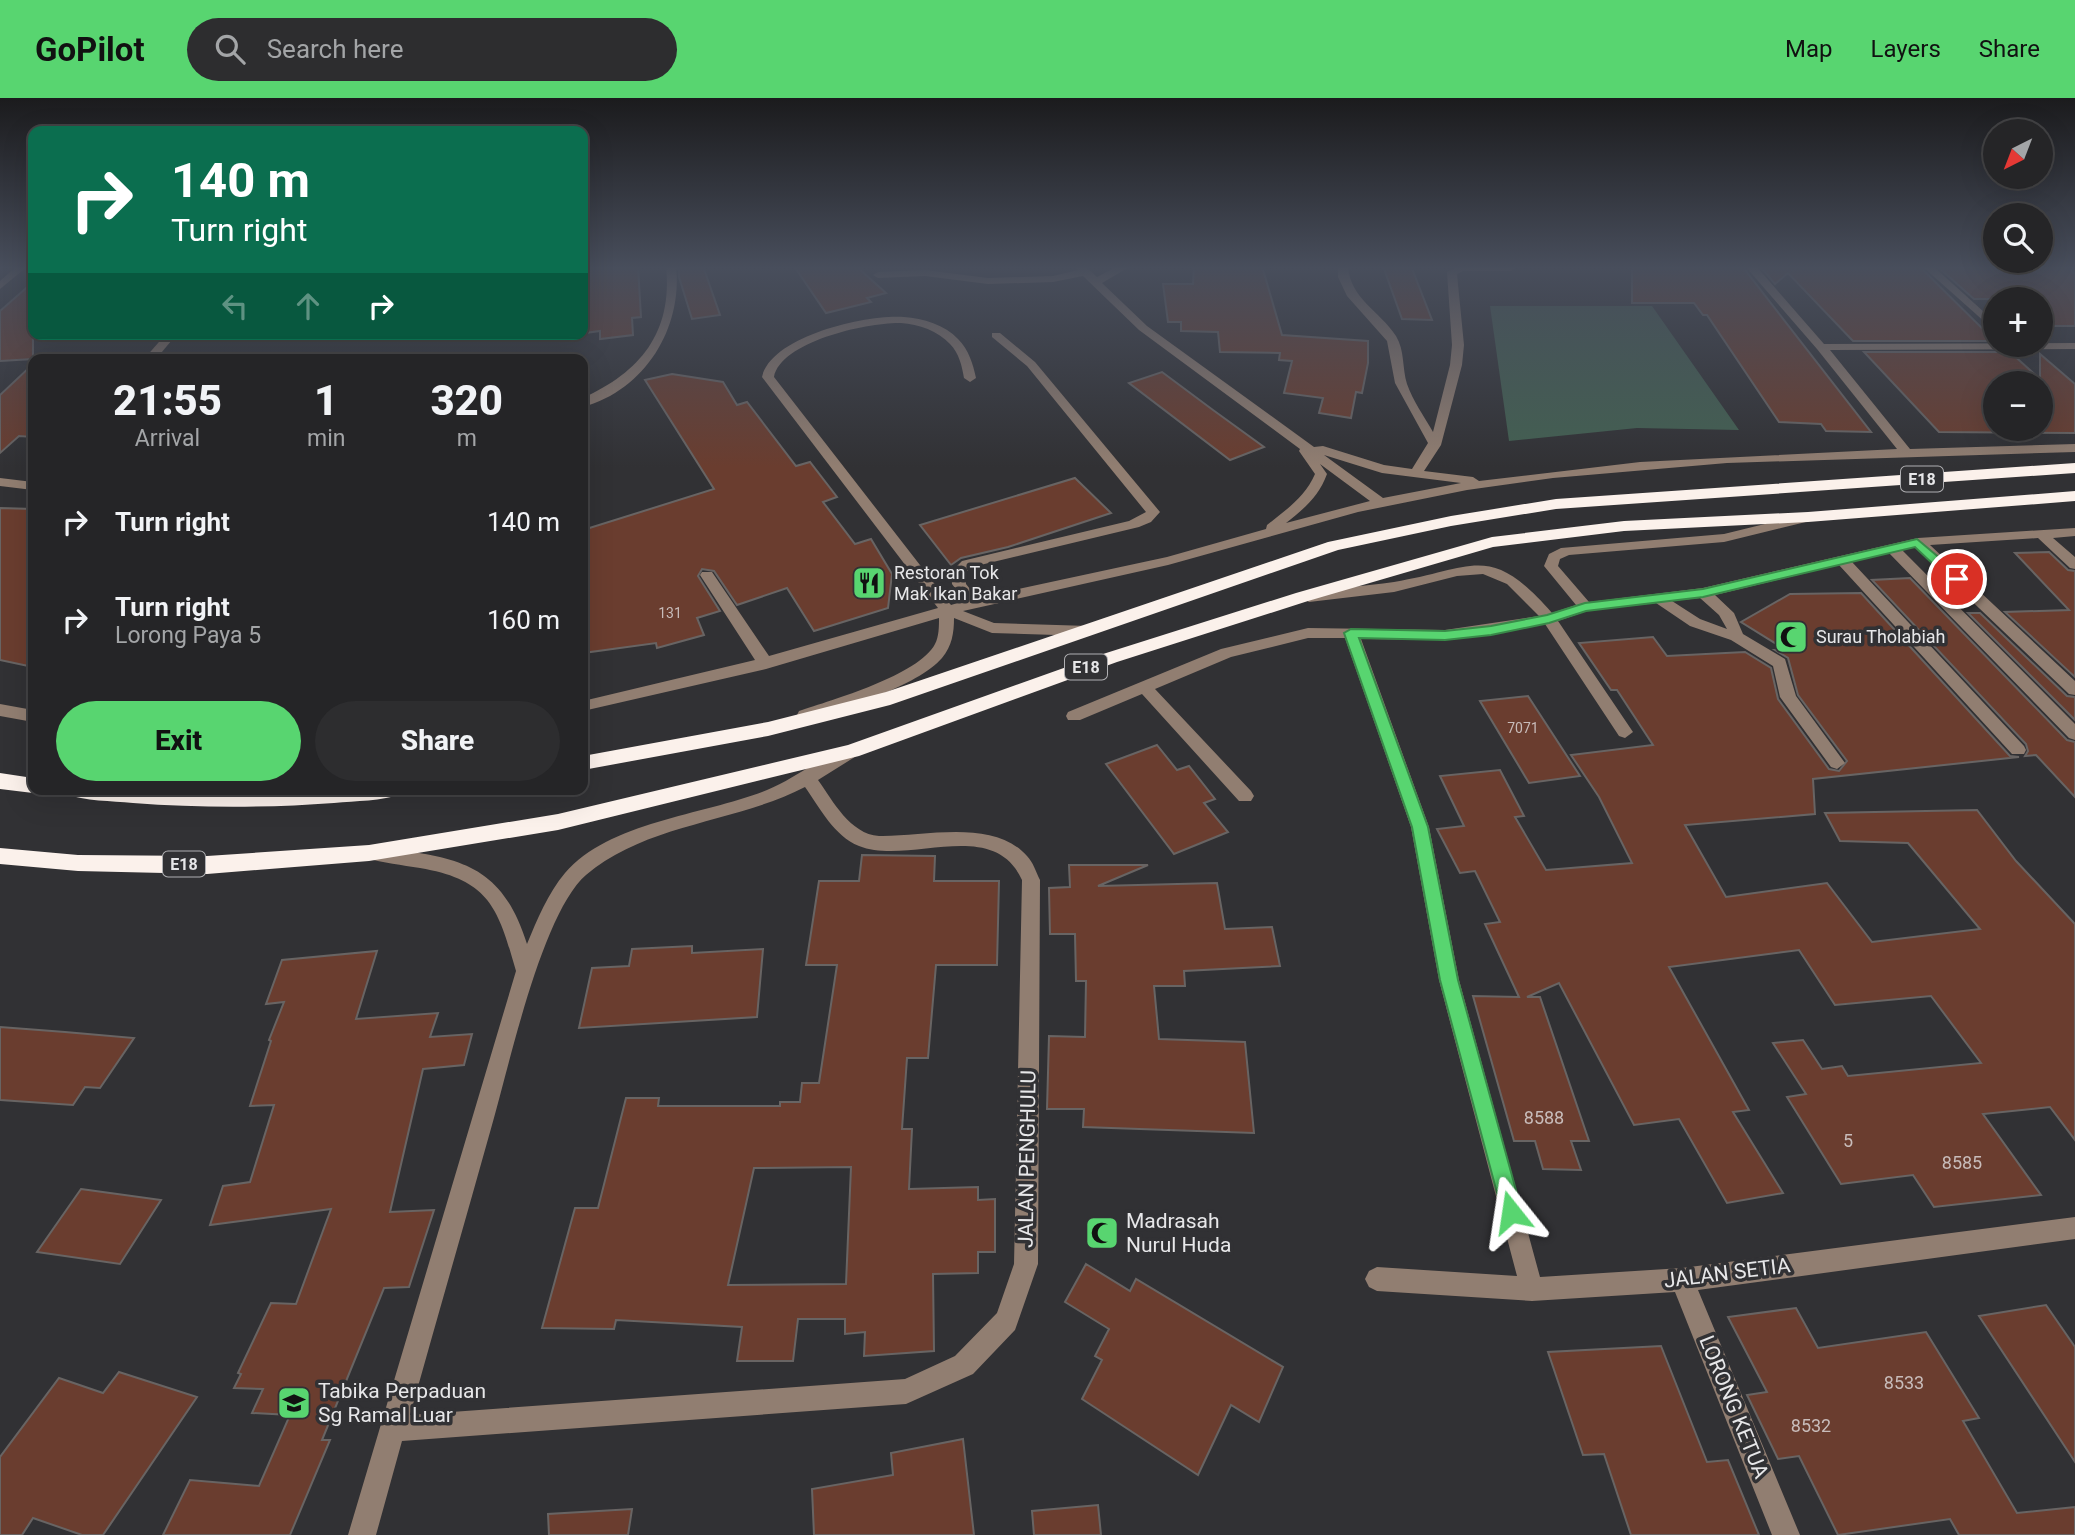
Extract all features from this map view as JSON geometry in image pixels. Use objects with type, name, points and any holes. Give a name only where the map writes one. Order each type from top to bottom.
[{"type":"highway","name":"E18","points":[[588,762],[768,729],[890,698],[1334,546],[1390,533],[1556,504],[2075,468]]},
{"type":"highway","name":"E18","points":[[0,856],[78,863],[207,865],[369,853],[558,822],[852,751],[1110,658],[1302,597],[1492,542],[1624,526],[1808,517],[2075,496]]},
{"type":"highway","points":[[0,781],[28,784]]},
{"type":"highway","points":[[132,795],[349,795]]},
{"type":"street","points":[[588,400],[618,385],[649,355],[662,333]]},
{"type":"street","points":[[835,333],[810,340],[789,350],[772,364],[768,377],[947,610],[992,628],[1092,631]]},
{"type":"street","points":[[939,333],[952,339],[962,351],[970,378]]},
{"type":"street","points":[[1150,333],[1382,503]]},
{"type":"street","points":[[1388,333],[1395,345],[1401,383],[1435,445]]},
{"type":"street","points":[[1415,475],[1435,445],[1456,365],[1457,333]]},
{"type":"street","points":[[1809,333],[1907,453]]},
{"type":"street","points":[[973,603],[957,580],[958,572],[967,564],[1134,524],[1146,519],[1153,512],[1031,364],[996,335]]},
{"type":"street","points":[[154,354],[167,340]]},
{"type":"street","points":[[1821,347],[1983,346]]},
{"type":"street","points":[[2053,346],[2075,346]]},
{"type":"street","points":[[1300,442],[1350,460],[1415,475],[1492,484]]},
{"type":"street","points":[[1266,533],[1303,503],[1315,489],[1321,474],[1300,442]]},
{"type":"street","points":[[588,705],[641,695],[766,664],[973,603],[1036,587],[1139,568],[1382,503],[1611,467],[2075,448]]},
{"type":"street","points":[[0,482],[28,485]]},
{"type":"street","points":[[1585,607],[1551,566],[1554,556],[1566,551],[1724,538],[1808,517]]},
{"type":"street","points":[[1074,716],[1226,653],[1308,633],[1445,635],[1491,630],[1549,619],[1585,607],[1703,593],[1917,542],[2075,532]]},
{"type":"street","points":[[2041,534],[2075,565]]},
{"type":"street","points":[[1917,542],[2075,690]]},
{"type":"street","points":[[1893,549],[2075,734]]},
{"type":"street","points":[[1842,560],[2018,750]]},
{"type":"street","points":[[1302,597],[1394,587],[1467,571],[1493,571],[1511,579],[1549,619],[1625,732]]},
{"type":"street","points":[[707,575],[766,664]]},
{"type":"street","points":[[1703,593],[1722,607],[1734,622],[1736,637]]},
{"type":"street","points":[[1659,598],[1682,618],[1706,629],[1736,637],[1780,663],[1788,697],[1837,763]]},
{"type":"street","points":[[768,729],[906,677],[934,657],[944,643],[947,610]]},
{"type":"street","points":[[1351,633],[1420,827],[1449,980],[1532,1289]]},
{"type":"street","points":[[1144,688],[1245,796]]},
{"type":"street","points":[[0,710],[28,715]]},
{"type":"street","points":[[362,1535],[526,971],[555,904],[577,872],[633,838],[702,819],[772,795],[808,778],[852,751]]},
{"type":"street","name":"JALAN PENGHULU","points":[[393,1429],[906,1391],[964,1365],[1006,1321],[1026,1264],[1031,880],[1028,868],[1019,855],[1000,844],[978,841],[881,844],[863,841],[846,829],[808,778]]},
{"type":"street","points":[[369,853],[449,866],[472,874],[486,883],[499,898],[508,915],[526,971]]},
{"type":"street","name":"JALAN SETIA","points":[[1377,1279],[1532,1289],[1682,1280],[2075,1228]]},
{"type":"street","name":"LORONG KETUA","points":[[1682,1280],[1786,1535]]},
{"type":"green space","points":[[1494,333],[1671,333],[1739,430],[1637,428],[1509,441]]},
{"type":"building","points":[[0,333],[28,333],[28,340],[33,340],[33,354],[28,354],[28,359],[0,361]]},
{"type":"building","points":[[600,333],[633,333],[633,335],[600,339]]},
{"type":"building","points":[[1218,333],[1281,333],[1368,341],[1368,363],[1362,393],[1356,392],[1351,418],[1319,413],[1323,398],[1284,393],[1292,361],[1279,360],[1280,353],[1220,352]]},
{"type":"building","points":[[1719,333],[1794,333],[1871,432],[1826,431],[1821,424],[1779,422]]},
{"type":"building","points":[[1845,333],[1983,333],[1983,341],[1853,341]]},
{"type":"building","points":[[1864,352],[1983,352],[1983,357],[2016,357],[2031,371],[1983,371],[1983,432],[1939,432]]},
{"type":"building","points":[[2040,357],[2044,357],[2075,384],[2075,433],[2053,433],[2053,371],[2040,371]]},
{"type":"building","points":[[28,369],[28,437],[19,436],[0,453],[0,395]]},
{"type":"building","points":[[1162,372],[1264,447],[1230,460],[1129,383]]},
{"type":"building","points":[[672,374],[723,382],[737,405],[747,402],[796,466],[810,462],[837,497],[823,502],[855,544],[871,539],[892,574],[888,608],[814,631],[787,588],[737,605],[714,571],[702,569],[698,576],[720,611],[697,618],[704,635],[657,648],[656,643],[588,652],[588,528],[714,489],[645,380]]},
{"type":"building","points":[[1075,478],[1111,513],[1008,547],[961,558],[951,565],[920,525]]},
{"type":"building","points":[[0,508],[28,509],[28,666],[0,660]]},
{"type":"building","points":[[2049,552],[2068,570],[2075,571],[2075,677],[2005,612],[2069,610],[2015,553]]},
{"type":"building","points":[[1910,578],[2067,740],[2075,742],[2075,797],[2036,755],[2025,756],[2028,751],[2026,744],[1872,580]]},
{"type":"building","points":[[1861,593],[2010,756],[2019,757],[1813,779],[1815,814],[1685,825],[1726,897],[1827,883],[1872,942],[1980,929],[1908,843],[1840,841],[1825,813],[1977,810],[2016,861],[2075,924],[2075,1140],[2050,1107],[1983,1114],[2041,1195],[1934,1207],[1913,1175],[1841,1184],[1787,1097],[1806,1094],[1773,1043],[1803,1040],[1822,1069],[1842,1066],[1848,1076],[1981,1063],[1931,996],[1835,1005],[1799,950],[1669,967],[1749,1110],[1733,1112],[1783,1193],[1727,1203],[1679,1119],[1634,1125],[1559,983],[1527,997],[1540,997],[1589,1141],[1571,1141],[1581,1170],[1543,1169],[1535,1141],[1514,1141],[1473,996],[1519,997],[1485,924],[1500,922],[1475,871],[1460,873],[1437,829],[1464,826],[1440,776],[1500,770],[1524,816],[1515,817],[1546,870],[1632,863],[1599,797],[1571,755],[1653,745],[1617,690],[1611,690],[1579,643],[1653,637],[1667,656],[1745,652],[1771,668],[1778,699],[1829,769],[1839,771],[1847,761],[1798,695],[1788,658],[1775,650],[1786,650],[1741,622],[1790,594]]},
{"type":"building","points":[[1968,613],[1980,613],[2067,696],[2075,697],[2075,720]]},
{"type":"building","points":[[1528,696],[1580,776],[1529,783],[1480,701]]},
{"type":"building","points":[[1157,745],[1177,770],[1189,766],[1215,799],[1204,803],[1228,832],[1174,854],[1106,764]]},
{"type":"building","points":[[862,855],[935,856],[934,881],[999,881],[997,965],[936,965],[928,1058],[907,1058],[902,1129],[912,1129],[909,1189],[978,1187],[978,1200],[995,1199],[995,1252],[978,1252],[978,1273],[933,1274],[934,1351],[864,1356],[865,1332],[845,1334],[845,1319],[798,1319],[793,1361],[737,1361],[742,1327],[616,1320],[614,1329],[542,1328],[575,1208],[598,1208],[626,1098],[659,1098],[658,1106],[780,1106],[780,1102],[800,1102],[802,1083],[819,1083],[837,965],[806,965],[819,881],[859,881]],"holes":[[[851,1167],[846,1284],[728,1285],[754,1168]]]},
{"type":"building","points":[[1069,865],[1148,865],[1098,886],[1217,883],[1225,929],[1272,927],[1280,966],[1184,971],[1185,986],[1154,986],[1159,1039],[1245,1042],[1254,1133],[1083,1127],[1084,1109],[1047,1109],[1049,1036],[1085,1037],[1086,981],[1076,981],[1075,934],[1050,934],[1049,888],[1070,887]]},
{"type":"building","points":[[692,946],[692,953],[763,949],[757,1017],[579,1028],[592,968],[629,966],[632,949]]},
{"type":"building","points":[[377,951],[356,1019],[438,1013],[430,1037],[472,1034],[464,1065],[423,1069],[390,1212],[434,1210],[409,1287],[384,1288],[322,1440],[330,1440],[290,1535],[163,1535],[190,1480],[259,1486],[290,1415],[252,1413],[263,1389],[234,1388],[241,1374],[238,1373],[271,1303],[296,1304],[331,1209],[210,1225],[223,1186],[250,1182],[274,1105],[250,1106],[271,1041],[269,1040],[284,1002],[266,1004],[282,960]]},
{"type":"building","points":[[0,1027],[134,1038],[100,1088],[85,1087],[73,1105],[0,1100]]},
{"type":"building","points":[[81,1189],[161,1200],[120,1264],[37,1252]]},
{"type":"building","points":[[1086,1264],[1130,1291],[1136,1279],[1283,1367],[1259,1422],[1231,1405],[1198,1475],[1082,1399],[1102,1360],[1095,1356],[1109,1329],[1065,1302]]},
{"type":"building","points":[[2046,1305],[2075,1347],[2075,1462],[1979,1316]]},
{"type":"building","points":[[1796,1308],[1818,1348],[1926,1332],[1979,1418],[1963,1421],[2017,1513],[2075,1507],[2075,1535],[1959,1535],[1950,1519],[1838,1535],[1799,1456],[1778,1459],[1747,1395],[1767,1392],[1728,1317]]},
{"type":"building","points":[[1661,1346],[1707,1462],[1728,1460],[1759,1535],[1631,1535],[1604,1454],[1583,1455],[1548,1352]]},
{"type":"building","points":[[119,1372],[197,1397],[103,1535],[82,1535],[33,1518],[22,1535],[0,1535],[0,1457],[59,1378],[103,1393]]},
{"type":"building","points":[[963,1439],[974,1535],[814,1535],[812,1489],[893,1475],[891,1453]]},
{"type":"building","points":[[1098,1505],[1101,1535],[1034,1535],[1032,1511]]},
{"type":"building","points":[[632,1509],[628,1535],[549,1535],[548,1514]]},
{"type":"place","name":"Restoran Tok Mak Ikan Bakar","points":[[869,583]]},
{"type":"place","name":"Surau Tholabiah","points":[[1791,637]]},
{"type":"place","name":"Madrasah Nurul Huda","points":[[1102,1233]]},
{"type":"place","name":"Tabika Perpaduan Sg Ramal Luar","points":[[294,1403]]},
{"type":"route","points":[[1511,1212],[1449,980],[1420,827],[1351,633],[1445,635],[1491,630],[1549,619],[1585,607],[1703,593],[1917,542],[1957,579]]}]
